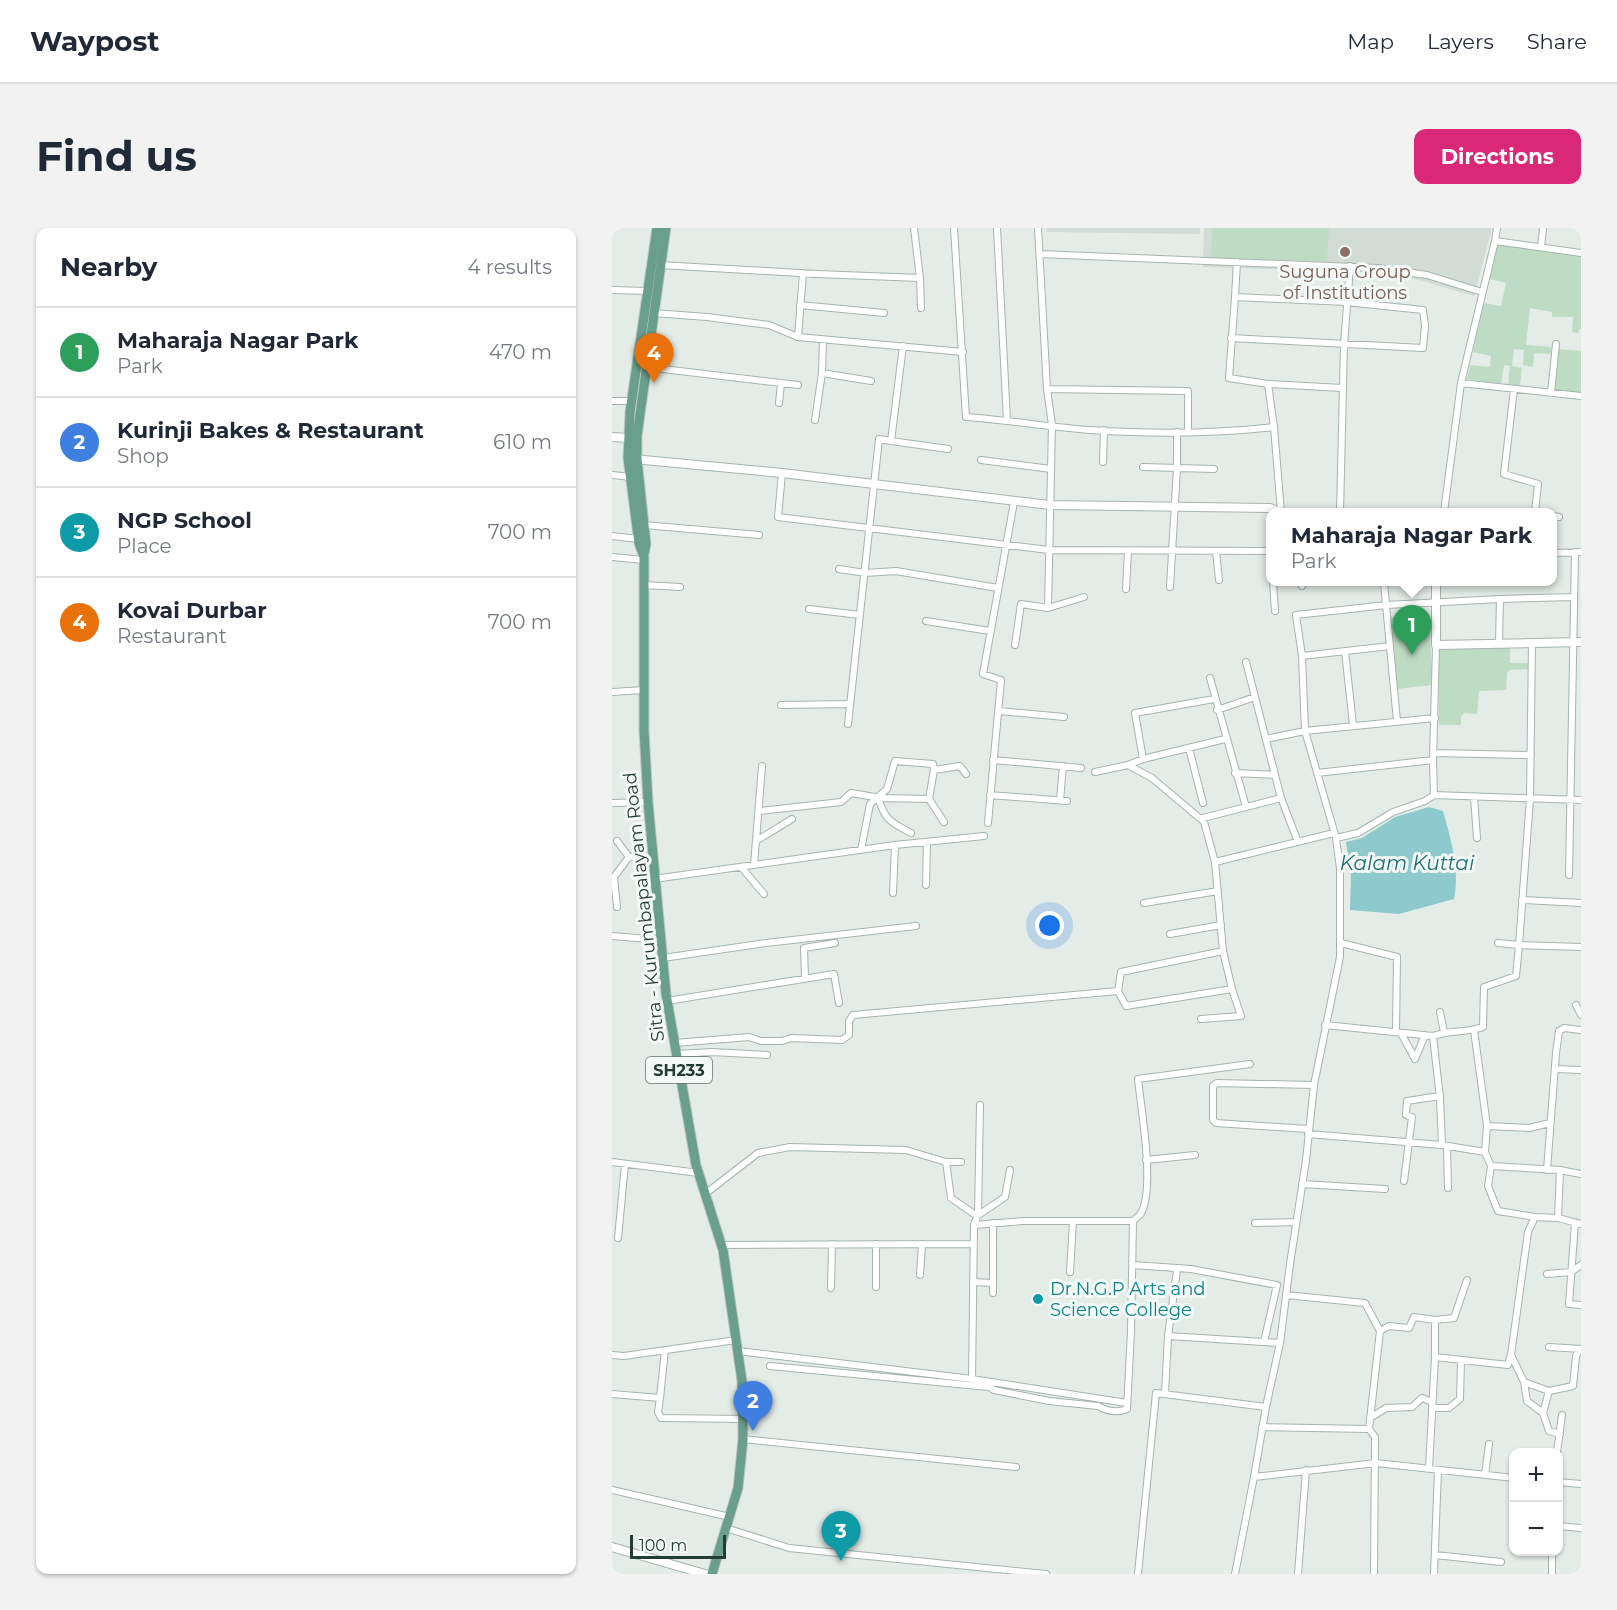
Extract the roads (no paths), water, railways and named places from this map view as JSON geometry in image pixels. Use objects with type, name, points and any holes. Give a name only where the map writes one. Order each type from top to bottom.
[{"type":"main road","name":"Sitra - Kurumbapalayam Road","points":[[657,228],[628,438],[633,459],[631,477],[638,539],[644,558],[644,690],[648,802],[667,1000],[699,1173],[722,1245],[742,1381],[744,1419],[738,1488],[712,1574]]},
{"type":"main road","points":[[644,558],[646,544],[644,525],[633,459],[666,228]]},
{"type":"street","points":[[914,228],[921,308]]},
{"type":"street","points":[[954,228],[966,417],[1104,430],[1226,433],[1274,427]]},
{"type":"street","points":[[997,228],[1007,420]]},
{"type":"street","points":[[1038,228],[1047,389],[1052,425],[1048,608]]},
{"type":"street","points":[[1445,508],[1461,383],[1497,228]]},
{"type":"street","points":[[1541,247],[1543,228]]},
{"type":"street","points":[[1495,241],[1581,253]]},
{"type":"street","points":[[1040,254],[1377,268],[1427,275],[1482,292]]},
{"type":"street","points":[[1237,262],[1229,378],[1268,384],[1342,388]]},
{"type":"street","points":[[660,265],[920,278]]},
{"type":"street","points":[[1340,508],[1342,388],[1350,266]]},
{"type":"street","points":[[798,337],[803,273]]},
{"type":"street","points":[[612,290],[648,291]]},
{"type":"street","points":[[1232,338],[1423,348],[1427,310],[1346,302],[1235,297]]},
{"type":"street","points":[[800,305],[884,313]]},
{"type":"street","points":[[653,313],[769,325],[798,337],[963,352]]},
{"type":"street","points":[[815,420],[822,373],[823,340]]},
{"type":"street","points":[[1551,393],[1556,344]]},
{"type":"street","points":[[891,441],[903,346]]},
{"type":"street","points":[[645,367],[798,385]]},
{"type":"street","points":[[822,373],[871,381]]},
{"type":"street","points":[[779,403],[781,383]]},
{"type":"street","points":[[1461,383],[1581,396]]},
{"type":"street","points":[[1268,384],[1274,427],[1280,508]]},
{"type":"street","points":[[1047,389],[1188,392],[1188,432]]},
{"type":"street","points":[[1514,389],[1504,474],[1538,483],[1536,508]]},
{"type":"street","points":[[612,402],[632,401]]},
{"type":"street","points":[[1103,462],[1104,430]]},
{"type":"street","points":[[1170,586],[1177,432]]},
{"type":"street","points":[[612,437],[628,438]]},
{"type":"street","points":[[848,724],[879,439],[948,449]]},
{"type":"street","points":[[633,459],[1050,505],[1270,508]]},
{"type":"street","points":[[981,460],[1051,469]]},
{"type":"street","points":[[1143,467],[1214,469]]},
{"type":"street","points":[[782,474],[778,517],[1049,550],[1266,551]]},
{"type":"street","points":[[612,475],[631,477]]},
{"type":"street","points":[[988,823],[1001,680],[983,674],[1014,502]]},
{"type":"street","points":[[644,525],[759,535]]},
{"type":"street","points":[[612,536],[638,539]]},
{"type":"street","points":[[1126,589],[1128,551]]},
{"type":"street","points":[[1216,552],[1219,580]]},
{"type":"street","points":[[1557,553],[1578,552],[1574,597],[1577,642],[1569,875]]},
{"type":"street","points":[[612,557],[644,558]]},
{"type":"street","points":[[839,569],[864,573],[896,571],[998,588]]},
{"type":"street","points":[[644,585],[680,586]]},
{"type":"street","points":[[1273,586],[1275,611]]},
{"type":"street","points":[[1384,586],[1397,721]]},
{"type":"street","points":[[1434,795],[1436,586]]},
{"type":"street","points":[[1015,645],[1021,604],[1048,608],[1084,597]]},
{"type":"street","points":[[1234,1574],[1280,1343],[1314,1085],[1341,943],[1341,868],[1335,836],[1305,731],[1302,656],[1296,615],[1386,604],[1574,597]]},
{"type":"street","points":[[1499,643],[1500,599]]},
{"type":"street","points":[[809,609],[860,615]]},
{"type":"street","points":[[926,621],[990,631]]},
{"type":"street","points":[[1325,1025],[1429,1035],[1474,1030],[1483,1027],[1484,987],[1516,976],[1530,799],[1532,642]]},
{"type":"street","points":[[1436,645],[1577,642]]},
{"type":"street","points":[[1302,656],[1390,646]]},
{"type":"street","points":[[1346,651],[1353,725]]},
{"type":"street","points":[[1246,662],[1281,798],[1298,842]]},
{"type":"street","points":[[1210,678],[1225,739],[1246,807]]},
{"type":"street","points":[[612,692],[644,690]]},
{"type":"street","points":[[1217,710],[1255,697]]},
{"type":"street","points":[[1143,759],[1135,713],[1214,699]]},
{"type":"street","points":[[781,705],[850,704]]},
{"type":"street","points":[[999,711],[1064,717]]},
{"type":"street","points":[[1266,739],[1353,725],[1435,718]]},
{"type":"street","points":[[1095,772],[1225,739]]},
{"type":"street","points":[[1189,748],[1203,803]]},
{"type":"street","points":[[1317,773],[1434,756],[1532,755]]},
{"type":"street","points":[[993,760],[1080,768]]},
{"type":"street","points":[[861,850],[870,804],[886,789],[895,761],[933,764],[929,799],[944,822]]},
{"type":"street","points":[[1128,765],[1152,777],[1203,820],[1215,862],[1223,951],[1241,1016],[1201,1019]]},
{"type":"street","points":[[754,865],[762,766]]},
{"type":"street","points":[[934,770],[960,766],[966,774]]},
{"type":"street","points":[[990,795],[1064,800],[1063,766]]},
{"type":"street","points":[[1235,773],[1275,775]]},
{"type":"street","points":[[759,811],[841,802],[851,793],[878,797],[929,799]]},
{"type":"street","points":[[1215,862],[1298,842],[1358,833],[1393,812],[1425,801],[1434,795],[1581,801]]},
{"type":"street","points":[[878,797],[882,810],[889,820],[911,833]]},
{"type":"street","points":[[1474,797],[1477,838]]},
{"type":"street","points":[[1203,820],[1203,818],[1281,798]]},
{"type":"street","points":[[612,803],[648,802]]},
{"type":"street","points":[[756,841],[792,819]]},
{"type":"street","points":[[654,879],[895,845],[984,836]]},
{"type":"street","points":[[617,841],[629,857]]},
{"type":"street","points":[[926,885],[927,842]]},
{"type":"street","points":[[893,893],[895,845]]},
{"type":"street","points":[[629,857],[652,856]]},
{"type":"street","points":[[617,907],[614,877],[629,857]]},
{"type":"street","points":[[741,867],[764,894]]},
{"type":"street","points":[[1144,903],[1218,891]]},
{"type":"street","points":[[1522,900],[1581,903]]},
{"type":"street","points":[[1170,934],[1221,925]]},
{"type":"street","points":[[663,958],[766,943],[916,926]]},
{"type":"street","points":[[612,936],[661,940]]},
{"type":"street","points":[[1341,943],[1397,957],[1398,1033],[1415,1059],[1429,1035]]},
{"type":"street","points":[[1498,943],[1581,947]]},
{"type":"street","points":[[806,978],[804,948],[835,944]]},
{"type":"street","points":[[1223,951],[1120,972],[1118,991],[1126,1006],[1232,989]]},
{"type":"street","points":[[667,1000],[834,974],[839,1003]]},
{"type":"street","points":[[675,1043],[749,1037],[761,1041],[782,1041],[791,1038],[842,1040],[849,1035],[849,1021],[853,1015],[1118,991]]},
{"type":"street","points":[[1576,1005],[1581,1015]]},
{"type":"street","points":[[1440,1012],[1444,1032]]},
{"type":"street","points":[[1548,1170],[1559,1031],[1564,1028],[1581,1030]]},
{"type":"street","points":[[1474,1030],[1487,1126],[1485,1152],[1491,1166],[1488,1185],[1498,1211],[1558,1218],[1578,1223],[1569,1304],[1581,1305]]},
{"type":"street","points":[[1429,1035],[1440,1096],[1448,1188]]},
{"type":"street","points":[[677,1054],[712,1052],[767,1055]]},
{"type":"street","points":[[974,1225],[1023,1221],[1133,1221],[1140,1215],[1145,1200],[1147,1173],[1138,1079],[1250,1064]]},
{"type":"street","points":[[1555,1069],[1581,1070]]},
{"type":"street","points":[[1314,1085],[1217,1083],[1213,1086],[1213,1120],[1216,1123],[1445,1145],[1485,1152]]},
{"type":"street","points":[[1404,1181],[1412,1117],[1406,1115],[1407,1101],[1440,1096]]},
{"type":"street","points":[[972,1379],[974,1225],[977,1215],[980,1105]]},
{"type":"street","points":[[1487,1126],[1529,1128],[1550,1123]]},
{"type":"street","points":[[705,1194],[758,1153],[790,1148],[906,1150],[946,1162],[961,1162]]},
{"type":"street","points":[[1146,1160],[1195,1155]]},
{"type":"street","points":[[612,1162],[699,1173]]},
{"type":"street","points":[[946,1162],[951,1198],[977,1215]]},
{"type":"street","points":[[618,1238],[625,1164]]},
{"type":"street","points":[[1491,1166],[1580,1172]]},
{"type":"street","points":[[977,1215],[1005,1197],[1010,1170]]},
{"type":"street","points":[[1558,1218],[1560,1170]]},
{"type":"street","points":[[1302,1184],[1385,1189]]},
{"type":"street","points":[[1435,1357],[1508,1365],[1527,1232],[1535,1217]]},
{"type":"street","points":[[1070,1272],[1073,1221]]},
{"type":"street","points":[[770,1366],[989,1387],[1049,1401],[1098,1406],[1104,1410],[1127,1409],[1133,1221]]},
{"type":"street","points":[[1255,1223],[1296,1222]]},
{"type":"street","points":[[993,1224],[993,1293]]},
{"type":"street","points":[[831,1288],[832,1244]]},
{"type":"street","points":[[876,1244],[876,1287]]},
{"type":"street","points":[[920,1275],[922,1244]]},
{"type":"street","points":[[722,1245],[974,1244]]},
{"type":"street","points":[[1133,1265],[1177,1270],[1191,1269],[1277,1285],[1264,1342]]},
{"type":"street","points":[[1547,1274],[1571,1272],[1581,1265]]},
{"type":"street","points":[[1165,1394],[1168,1336],[1177,1270]]},
{"type":"street","points":[[1380,1331],[1389,1326],[1409,1328],[1414,1317],[1435,1320],[1454,1318],[1467,1280]]},
{"type":"street","points":[[974,1282],[993,1283]]},
{"type":"street","points":[[1286,1295],[1365,1303],[1380,1331],[1369,1429],[1375,1437],[1376,1463],[1374,1574]]},
{"type":"street","points":[[1429,1468],[1435,1320]]},
{"type":"street","points":[[1168,1336],[1280,1343]]},
{"type":"street","points":[[612,1355],[624,1356],[736,1340]]},
{"type":"street","points":[[1549,1347],[1581,1349]]},
{"type":"street","points":[[1524,1382],[1549,1391],[1573,1386],[1576,1356],[1581,1349]]},
{"type":"street","points":[[665,1350],[658,1412],[660,1419],[744,1419]]},
{"type":"street","points":[[738,1351],[972,1379],[1127,1403]]},
{"type":"street","points":[[1511,1354],[1524,1382],[1527,1401],[1543,1413]]},
{"type":"street","points":[[1370,1418],[1386,1408],[1412,1407],[1422,1398],[1432,1405],[1449,1408],[1460,1399],[1461,1360]]},
{"type":"street","points":[[1549,1391],[1543,1413],[1549,1431],[1560,1434]]},
{"type":"street","points":[[1138,1574],[1156,1393],[1266,1407]]},
{"type":"street","points":[[612,1394],[660,1398]]},
{"type":"street","points":[[1558,1448],[1562,1414]]},
{"type":"street","points":[[1262,1427],[1369,1429]]},
{"type":"street","points":[[744,1439],[1016,1467]]},
{"type":"street","points":[[1485,1475],[1489,1444]]},
{"type":"street","points":[[1254,1477],[1376,1463],[1509,1477]]},
{"type":"street","points":[[1298,1574],[1306,1470]]},
{"type":"street","points":[[1434,1574],[1438,1470]]},
{"type":"street","points":[[1563,1482],[1581,1484]]},
{"type":"street","points":[[612,1490],[730,1517]]},
{"type":"street","points":[[1563,1526],[1581,1528]]},
{"type":"street","points":[[726,1528],[789,1548],[1046,1574]]},
{"type":"street","points":[[612,1547],[705,1574]]},
{"type":"street","points":[[1434,1555],[1501,1562]]},
{"type":"street","points":[[1551,1574],[1552,1556]]},
{"type":"water","name":"Kalam Kuttai","points":[[1429,807],[1443,811],[1452,844],[1456,877],[1454,899],[1399,914],[1350,910],[1351,875],[1346,842],[1362,838],[1395,817]]},
{"type":"place","name":"Suguna Group of Institutions","points":[[1345,252]]},
{"type":"place","name":"Kovai Durbar","points":[[654,383]]},
{"type":"place","name":"Maharaja Nagar Park","points":[[1412,655]]},
{"type":"place","name":"Dr.N.G.P Arts and Science College","points":[[1038,1299]]},
{"type":"place","name":"Kurinji Bakes & Restaurant","points":[[753,1431]]},
{"type":"place","name":"NGP School","points":[[841,1561]]}]
